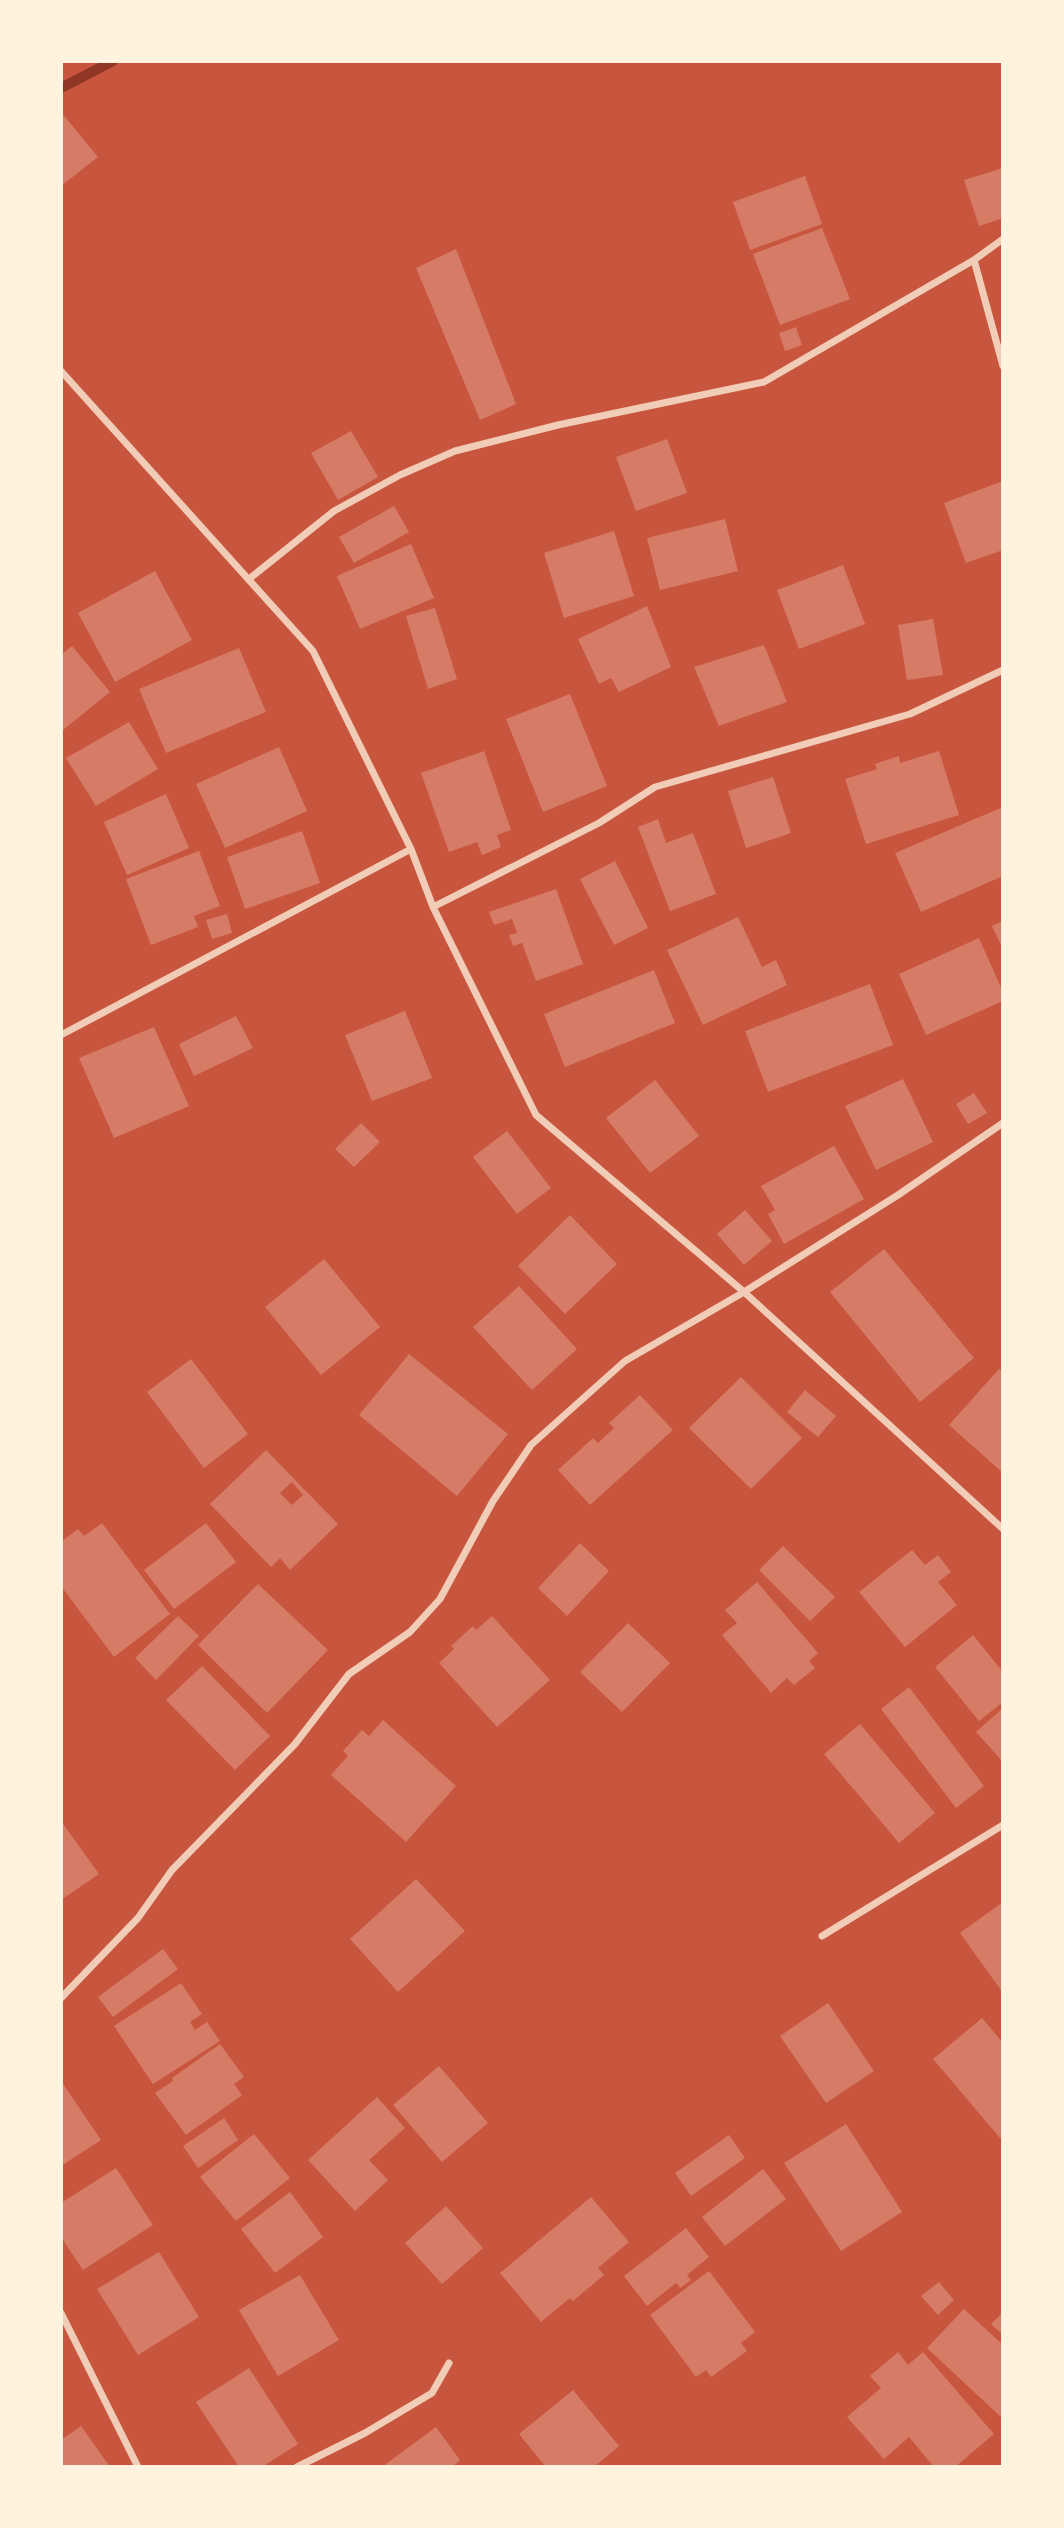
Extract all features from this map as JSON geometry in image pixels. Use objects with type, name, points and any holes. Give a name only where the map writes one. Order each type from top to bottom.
[{"type":"street","points":[[249,579],[334,511],[400,475],[456,451],[481,444],[764,382],[974,260],[1003,239]]},
{"type":"street","points":[[974,260],[1003,366]]},
{"type":"street","points":[[61,371],[313,651],[411,849],[433,907],[536,1115],[744,1292],[1003,1529]]},
{"type":"street","points":[[433,907],[599,824],[655,787],[910,714],[1003,670]]},
{"type":"street","points":[[61,1035],[411,849]]},
{"type":"street","points":[[61,1998],[138,1918],[172,1870],[295,1744],[349,1674],[410,1632],[440,1599],[493,1500],[531,1445],[625,1361],[744,1292],[898,1195],[1003,1123]]},
{"type":"street","points":[[822,1936],[1003,1825]]},
{"type":"street","points":[[61,2313],[138,2467]]},
{"type":"street","points":[[297,2467],[365,2433],[432,2393],[449,2363]]},
{"type":"building","points":[[61,112],[98,157],[61,186]]},
{"type":"building","points":[[1003,168],[1003,218],[979,226],[964,180]]},
{"type":"building","points":[[805,176],[822,224],[750,250],[733,202]]},
{"type":"building","points":[[822,228],[850,299],[780,325],[753,254]]},
{"type":"building","points":[[456,249],[516,404],[480,420],[416,268]]},
{"type":"building","points":[[796,327],[802,345],[785,351],[779,333]]},
{"type":"building","points":[[351,431],[378,477],[338,500],[311,453]]},
{"type":"building","points":[[667,439],[687,493],[636,511],[616,457]]},
{"type":"building","points":[[1003,481],[1003,550],[966,563],[944,503]]},
{"type":"building","points":[[394,506],[409,532],[354,563],[339,537]]},
{"type":"building","points":[[725,519],[738,571],[660,590],[647,538]]},
{"type":"building","points":[[614,531],[634,596],[564,618],[544,553]]},
{"type":"building","points":[[411,544],[434,598],[360,629],[337,576]]},
{"type":"building","points":[[843,565],[865,624],[799,649],[777,590]]},
{"type":"building","points":[[155,571],[192,640],[115,682],[78,613]]},
{"type":"building","points":[[647,606],[671,667],[619,692],[611,678],[599,684],[578,639]]},
{"type":"building","points":[[435,608],[457,679],[428,689],[406,616]]},
{"type":"building","points":[[933,619],[943,675],[907,680],[898,625]]},
{"type":"building","points":[[764,645],[787,702],[719,726],[694,667]]},
{"type":"building","points":[[72,646],[110,692],[63,730],[61,655]]},
{"type":"building","points":[[239,648],[266,712],[166,753],[139,689]]},
{"type":"building","points":[[570,694],[607,786],[543,812],[506,719]]},
{"type":"building","points":[[129,722],[158,769],[96,806],[66,758]]},
{"type":"building","points":[[279,747],[307,811],[225,848],[196,784]]},
{"type":"building","points":[[484,751],[511,830],[497,835],[501,847],[482,855],[477,842],[449,852],[421,773]]},
{"type":"building","points":[[939,751],[959,815],[866,844],[845,779],[877,769],[875,764],[899,756],[900,763]]},
{"type":"building","points":[[773,777],[791,833],[746,848],[728,791]]},
{"type":"building","points":[[166,794],[189,848],[127,875],[104,822]]},
{"type":"building","points":[[1003,807],[1003,876],[921,912],[895,853]]},
{"type":"building","points":[[658,819],[666,843],[693,833],[716,894],[670,911],[638,827]]},
{"type":"building","points":[[302,831],[320,883],[245,909],[227,857]]},
{"type":"building","points":[[199,851],[220,906],[194,916],[198,927],[151,945],[126,879]]},
{"type":"building","points":[[615,861],[648,928],[614,945],[580,879]]},
{"type":"building","points":[[556,889],[583,964],[536,981],[522,943],[513,946],[509,935],[517,933],[512,919],[494,925],[489,912]]},
{"type":"building","points":[[227,914],[232,933],[212,939],[206,920]]},
{"type":"building","points":[[738,917],[762,967],[776,960],[787,985],[703,1025],[667,950]]},
{"type":"building","points":[[1003,921],[1003,949],[992,926]]},
{"type":"building","points":[[979,938],[1003,992],[1003,1001],[926,1035],[899,974]]},
{"type":"building","points":[[654,970],[675,1023],[565,1067],[544,1014]]},
{"type":"building","points":[[870,984],[893,1045],[768,1092],[745,1031]]},
{"type":"building","points":[[405,1011],[432,1078],[372,1101],[345,1035]]},
{"type":"building","points":[[236,1016],[253,1048],[194,1076],[179,1044]]},
{"type":"building","points":[[154,1027],[189,1106],[114,1138],[79,1058]]},
{"type":"building","points":[[903,1079],[933,1142],[876,1170],[845,1106]]},
{"type":"building","points":[[655,1080],[699,1136],[650,1173],[606,1118]]},
{"type":"building","points":[[974,1093],[987,1113],[968,1124],[956,1104]]},
{"type":"building","points":[[361,1123],[380,1142],[354,1167],[335,1149]]},
{"type":"building","points":[[507,1131],[551,1188],[517,1214],[473,1157]]},
{"type":"building","points":[[834,1146],[864,1199],[784,1244],[768,1214],[775,1210],[761,1186]]},
{"type":"building","points":[[745,1210],[772,1241],[744,1265],[717,1234]]},
{"type":"building","points":[[570,1215],[617,1264],[565,1314],[518,1266]]},
{"type":"building","points":[[884,1249],[974,1358],[920,1402],[830,1292]]},
{"type":"building","points":[[324,1259],[380,1327],[321,1375],[265,1307]]},
{"type":"building","points":[[519,1286],[577,1349],[532,1390],[473,1327]]},
{"type":"building","points":[[409,1354],[508,1434],[457,1496],[359,1415]]},
{"type":"building","points":[[191,1359],[248,1434],[204,1468],[147,1392]]},
{"type":"building","points":[[999,1369],[1003,1373],[1003,1473],[949,1425]]},
{"type":"building","points":[[741,1377],[802,1438],[751,1489],[689,1428]]},
{"type":"building","points":[[805,1390],[836,1416],[818,1437],[787,1412]]},
{"type":"building","points":[[640,1395],[673,1430],[590,1505],[558,1470],[593,1438],[598,1443],[614,1428],[609,1423]]},
{"type":"building","points":[[266,1450],[338,1524],[290,1570],[280,1558],[271,1567],[210,1504]],"holes":[[[292,1482],[303,1495],[292,1505],[280,1493]]]},
{"type":"building","points":[[102,1523],[170,1614],[114,1657],[61,1586],[61,1542],[78,1529],[84,1536]]},
{"type":"building","points":[[206,1523],[236,1562],[174,1609],[144,1570]]},
{"type":"building","points":[[580,1543],[609,1571],[567,1616],[538,1588]]},
{"type":"building","points":[[783,1546],[835,1597],[810,1621],[759,1570]]},
{"type":"building","points":[[912,1550],[925,1565],[938,1555],[951,1572],[938,1582],[957,1605],[905,1647],[859,1592]]},
{"type":"building","points":[[757,1582],[818,1653],[809,1661],[815,1668],[794,1685],[787,1678],[771,1693],[722,1635],[737,1623],[725,1610]]},
{"type":"building","points":[[258,1584],[328,1650],[267,1713],[198,1645]]},
{"type":"building","points":[[178,1616],[199,1636],[156,1680],[135,1658]]},
{"type":"building","points":[[492,1616],[550,1680],[497,1727],[439,1663],[454,1649],[451,1646],[473,1626],[476,1630]]},
{"type":"building","points":[[628,1623],[670,1663],[622,1712],[580,1672]]},
{"type":"building","points":[[973,1635],[1003,1672],[1003,1702],[979,1721],[935,1667]]},
{"type":"building","points":[[202,1666],[270,1736],[235,1770],[166,1700]]},
{"type":"building","points":[[909,1687],[984,1786],[956,1808],[881,1709]]},
{"type":"building","points":[[1003,1708],[1003,1762],[976,1732]]},
{"type":"building","points":[[383,1720],[456,1786],[406,1842],[331,1775],[348,1756],[343,1751],[362,1730],[369,1736]]},
{"type":"building","points":[[860,1724],[935,1813],[899,1843],[824,1754]]},
{"type":"building","points":[[61,1821],[99,1874],[61,1900]]},
{"type":"building","points":[[416,1879],[465,1931],[398,1992],[350,1939]]},
{"type":"building","points":[[1003,1902],[1003,1993],[960,1933]]},
{"type":"building","points":[[163,1949],[178,1969],[113,2017],[98,1997]]},
{"type":"building","points":[[181,1983],[202,2014],[190,2022],[195,2030],[207,2022],[220,2041],[153,2084],[114,2026]]},
{"type":"building","points":[[828,2003],[874,2071],[826,2103],[780,2036]]},
{"type":"building","points":[[982,2018],[1003,2043],[1003,2136],[1000,2138],[933,2059]]},
{"type":"building","points":[[220,2044],[244,2077],[234,2084],[242,2095],[186,2135],[155,2093]]},
{"type":"building","points":[[439,2066],[488,2123],[442,2162],[393,2105]]},
{"type":"building","points":[[61,2081],[101,2140],[61,2166]]},
{"type":"building","points":[[377,2097],[405,2128],[369,2160],[388,2180],[355,2211],[308,2160]]},
{"type":"building","points":[[224,2118],[238,2140],[198,2168],[183,2146]]},
{"type":"building","points":[[846,2124],[902,2212],[841,2251],[784,2163]]},
{"type":"building","points":[[254,2134],[290,2178],[236,2221],[200,2177]]},
{"type":"building","points":[[729,2135],[745,2158],[691,2196],[675,2173]]},
{"type":"building","points":[[116,2168],[153,2225],[83,2270],[61,2237],[61,2203]]},
{"type":"building","points":[[763,2169],[786,2199],[725,2246],[702,2217]]},
{"type":"building","points":[[290,2192],[323,2237],[275,2273],[241,2229]]},
{"type":"building","points":[[591,2197],[629,2242],[598,2268],[604,2275],[573,2301],[570,2298],[541,2322],[500,2273]]},
{"type":"building","points":[[446,2206],[483,2248],[442,2284],[405,2243]]},
{"type":"building","points":[[686,2228],[709,2257],[687,2275],[691,2280],[680,2288],[676,2283],[647,2306],[624,2276]]},
{"type":"building","points":[[159,2252],[199,2317],[138,2355],[97,2289]]},
{"type":"building","points":[[709,2271],[755,2332],[741,2343],[747,2351],[711,2377],[706,2370],[696,2377],[650,2315]]},
{"type":"building","points":[[300,2275],[339,2340],[278,2376],[239,2310]]},
{"type":"building","points":[[939,2282],[954,2300],[938,2315],[921,2296]]},
{"type":"building","points":[[964,2309],[1003,2345],[1003,2419],[927,2348]]},
{"type":"building","points":[[1003,2312],[1003,2335],[991,2324]]},
{"type":"building","points":[[898,2352],[908,2365],[923,2352],[994,2434],[955,2467],[934,2467],[909,2437],[884,2459],[847,2417],[881,2388],[870,2376]]},
{"type":"building","points":[[249,2368],[298,2444],[262,2467],[239,2467],[196,2402]]},
{"type":"building","points":[[573,2390],[619,2446],[594,2467],[546,2467],[519,2434]]},
{"type":"building","points":[[81,2426],[110,2467],[61,2467],[61,2440]]},
{"type":"building","points":[[436,2427],[460,2460],[452,2467],[382,2467]]},
{"type":"waterway","points":[[61,88],[113,61]]}]
